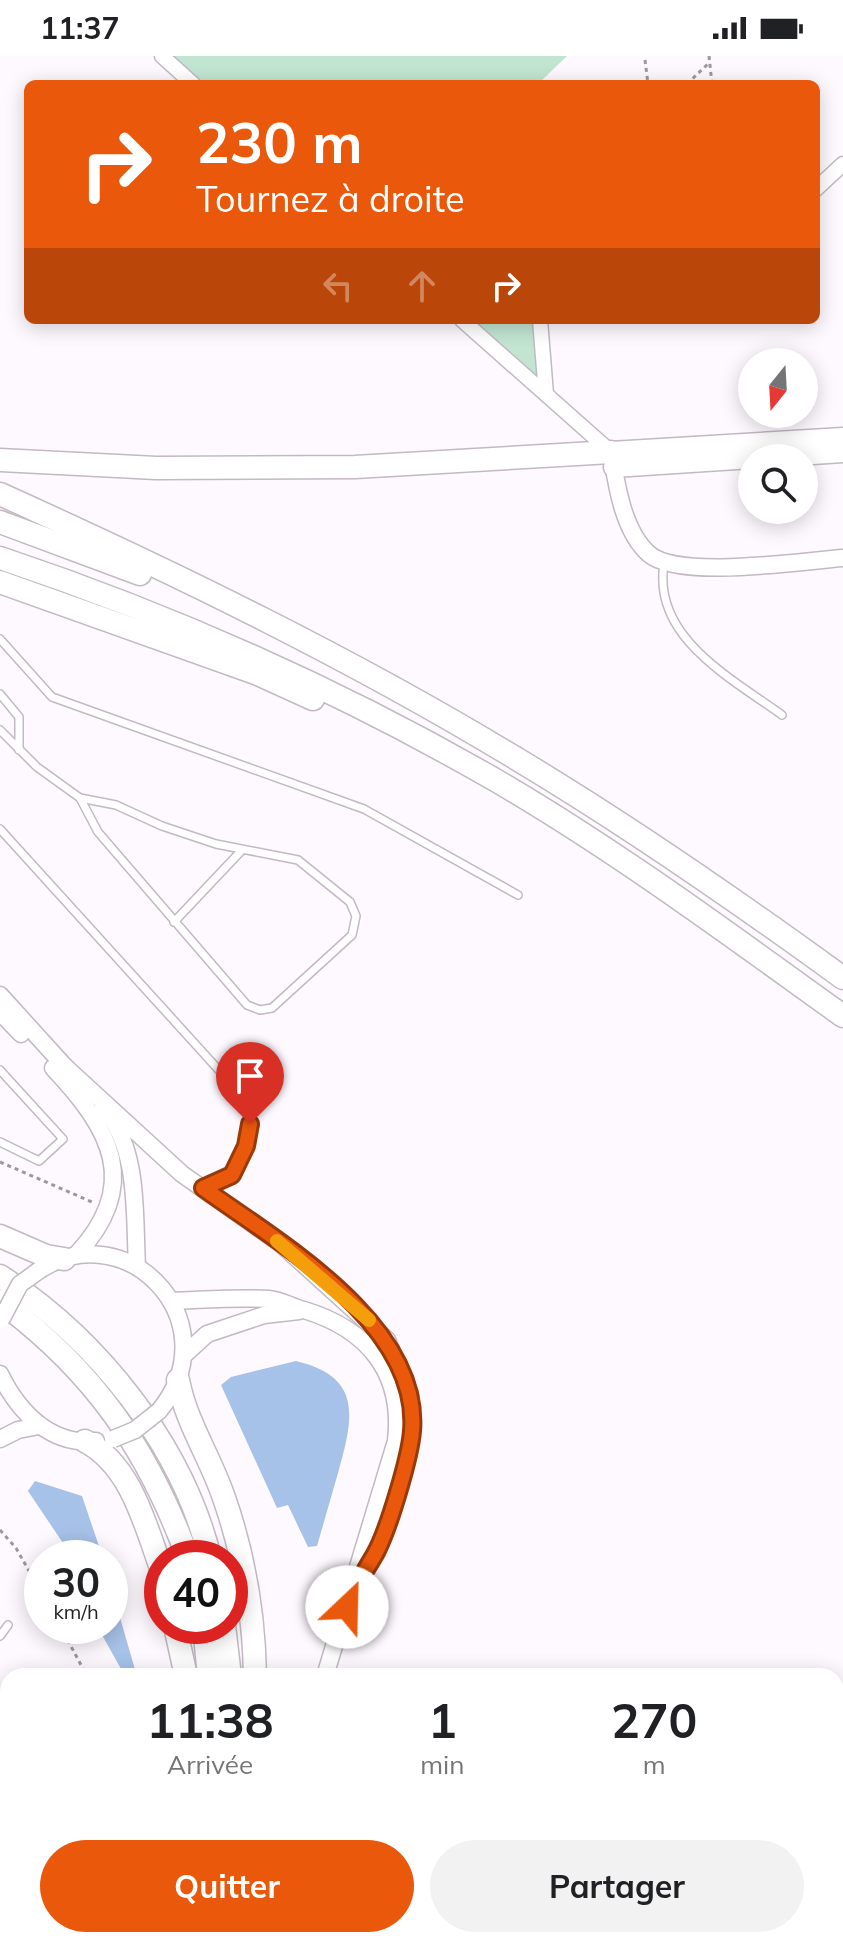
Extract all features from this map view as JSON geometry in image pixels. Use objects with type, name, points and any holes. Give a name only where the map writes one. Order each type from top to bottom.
[{"type":"main road","points":[[613,460],[843,438]]},
{"type":"main road","points":[[818,454],[843,452]]},
{"type":"main road","points":[[0,460],[156,468],[738,458]]},
{"type":"main road","points":[[0,494],[101,540],[271,626],[410,698],[541,773],[631,830],[843,978]]},
{"type":"main road","points":[[0,522],[91,554],[271,626]]},
{"type":"main road","points":[[0,558],[80,584],[222,643],[360,706],[498,782],[615,856],[843,1016]]},
{"type":"main road","points":[[0,582],[258,674],[331,708],[360,706]]},
{"type":"main road","points":[[0,1236],[46,1256],[70,1257]]},
{"type":"main road","points":[[0,1276],[58,1321],[100,1362],[132,1401],[167,1453],[189,1499],[204,1540]]},
{"type":"main road","points":[[0,1316],[47,1338],[116,1413],[168,1504],[181,1540]]},
{"type":"main road","points":[[178,1380],[182,1402],[222,1493],[238,1543],[250,1594],[255,1668]]},
{"type":"main road","points":[[85,1441],[103,1450],[129,1485],[150,1540]]},
{"type":"main road","points":[[179,1644],[184,1668]]},
{"type":"main road","points":[[206,1644],[208,1668]]},
{"type":"main road","points":[[226,1644],[229,1668]]},
{"type":"street","points":[[162,56],[189,80]]},
{"type":"street","points":[[820,185],[843,164]]},
{"type":"street","points":[[467,324],[546,394],[613,460],[625,512],[640,545],[664,564],[705,568],[843,558]]},
{"type":"street","points":[[540,324],[546,394]]},
{"type":"street","points":[[0,995],[107,1111],[125,1145],[132,1176],[137,1266]]},
{"type":"street","points":[[0,1012],[79,1096],[101,1126],[114,1172],[107,1209],[93,1237],[70,1257]]},
{"type":"street","points":[[62,1064],[182,1174],[327,1282],[387,1340],[410,1395],[412,1431],[377,1552],[355,1584]]},
{"type":"street","points":[[0,1316],[20,1284],[46,1265],[70,1257],[108,1255],[137,1266],[162,1287],[182,1329],[184,1355],[178,1380],[159,1411],[135,1430],[113,1439],[85,1441],[66,1438],[39,1426],[14,1403],[0,1374]]},
{"type":"street","points":[[171,1301],[272,1299],[348,1327],[370,1347],[385,1369],[397,1408],[392,1457],[328,1668]]},
{"type":"street","points":[[184,1355],[207,1334],[264,1315],[303,1310]]},
{"type":"street","points":[[0,1439],[18,1430],[39,1426]]},
{"type":"lane","points":[[664,564],[661,582],[672,614],[687,642],[782,715]]},
{"type":"lane","points":[[0,639],[52,697],[364,809],[518,895]]},
{"type":"lane","points":[[0,694],[19,717],[19,750]]},
{"type":"lane","points":[[0,730],[19,750],[80,798],[98,832],[247,1005],[260,1010],[272,1008],[352,935],[356,916],[350,902],[298,860],[242,850],[162,826],[96,798],[80,798]]},
{"type":"lane","points":[[0,829],[246,1100],[250,1124],[240,1160],[232,1175],[203,1188]]},
{"type":"lane","points":[[174,922],[242,850]]},
{"type":"lane","points":[[0,1142],[39,1161],[63,1139],[1,1074]]},
{"type":"lane","points":[[0,1636],[8,1625]]},
{"type":"path","points":[[709,56],[712,80]]},
{"type":"path","points":[[645,60],[648,80]]},
{"type":"path","points":[[691,80],[710,62]]},
{"type":"path","points":[[0,1162],[107,1209]]},
{"type":"path","points":[[0,1530],[24,1562]]},
{"type":"path","points":[[70,1644],[83,1668]]},
{"type":"green space","points":[[162,56],[567,56],[542,80],[189,80]]},
{"type":"green space","points":[[467,324],[540,324],[546,394]]},
{"type":"water","points":[[296,1361],[318,1368],[333,1378],[343,1389],[349,1418],[343,1453],[317,1546],[308,1547],[288,1505],[277,1508],[221,1385],[231,1377]]},
{"type":"water","points":[[35,1481],[82,1496],[97,1540],[61,1540],[28,1491]]},
{"type":"water","points":[[107,1644],[128,1644],[134,1668],[121,1668]]},
{"type":"slow traffic","points":[[277,1241],[369,1320]]},
{"type":"route","points":[[250,1124],[246,1146],[232,1175],[216,1185],[203,1188],[280,1243],[371,1322],[387,1340],[410,1395],[412,1431],[405,1464],[377,1552],[355,1584],[347,1607]]}]
